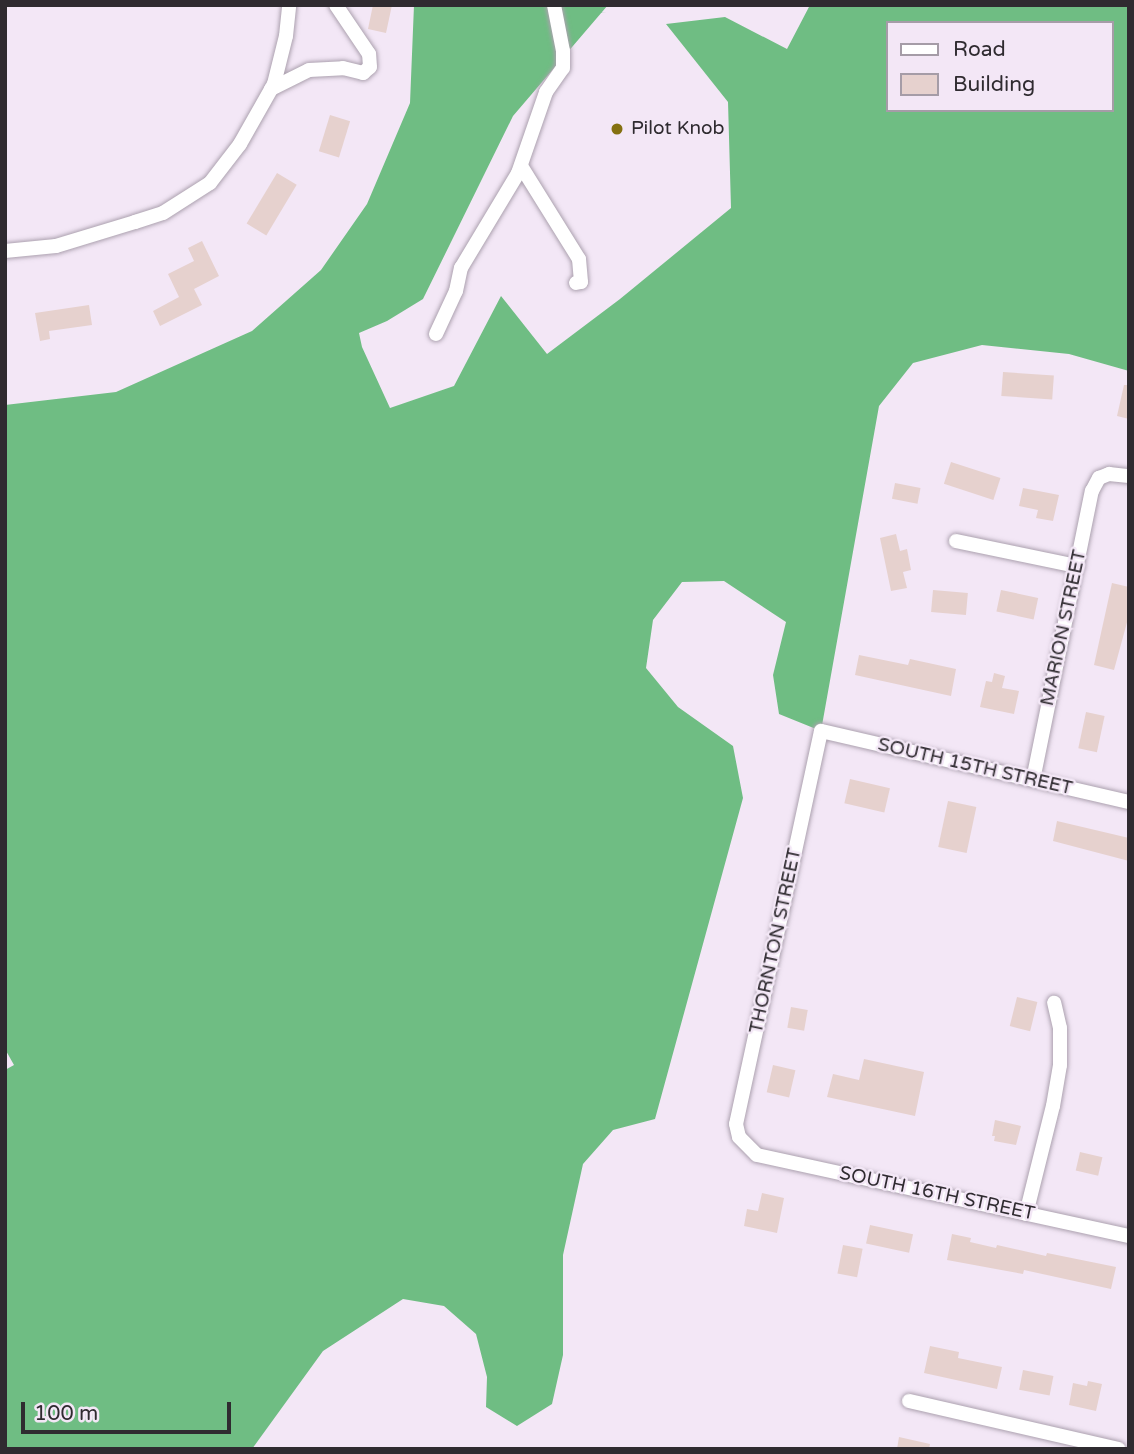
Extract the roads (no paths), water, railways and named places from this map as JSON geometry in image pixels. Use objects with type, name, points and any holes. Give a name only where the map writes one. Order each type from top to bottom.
[{"type":"street","points":[[5,251],[56,246],[163,213],[189,199],[210,183],[240,144],[271,89],[286,36],[289,5]]},
{"type":"street","points":[[271,89],[309,70],[343,68],[363,73],[370,67],[369,54],[336,5]]},
{"type":"street","points":[[436,334],[456,291],[461,268],[498,210],[521,166],[546,92],[563,68],[563,51],[554,5]]},
{"type":"street","points":[[521,166],[579,259],[580,282],[576,283]]},
{"type":"street","name":"MARION STREET","points":[[1033,780],[1092,491],[1099,478],[1109,474],[1129,476]]},
{"type":"street","points":[[956,541],[1077,566]]},
{"type":"street","name":"SOUTH 15TH STREET","points":[[821,731],[1129,802]]},
{"type":"street","name":"THORNTON STREET","points":[[746,1148],[736,1124],[821,731]]},
{"type":"street","points":[[1026,1214],[1054,1106],[1060,1065],[1060,1028],[1054,1003]]},
{"type":"street","name":"SOUTH 16TH STREET","points":[[746,1148],[757,1156],[1129,1236]]},
{"type":"street","points":[[909,1401],[1119,1449]]},
{"type":"place","name":"Pilot Knob","points":[[617,129]]}]
